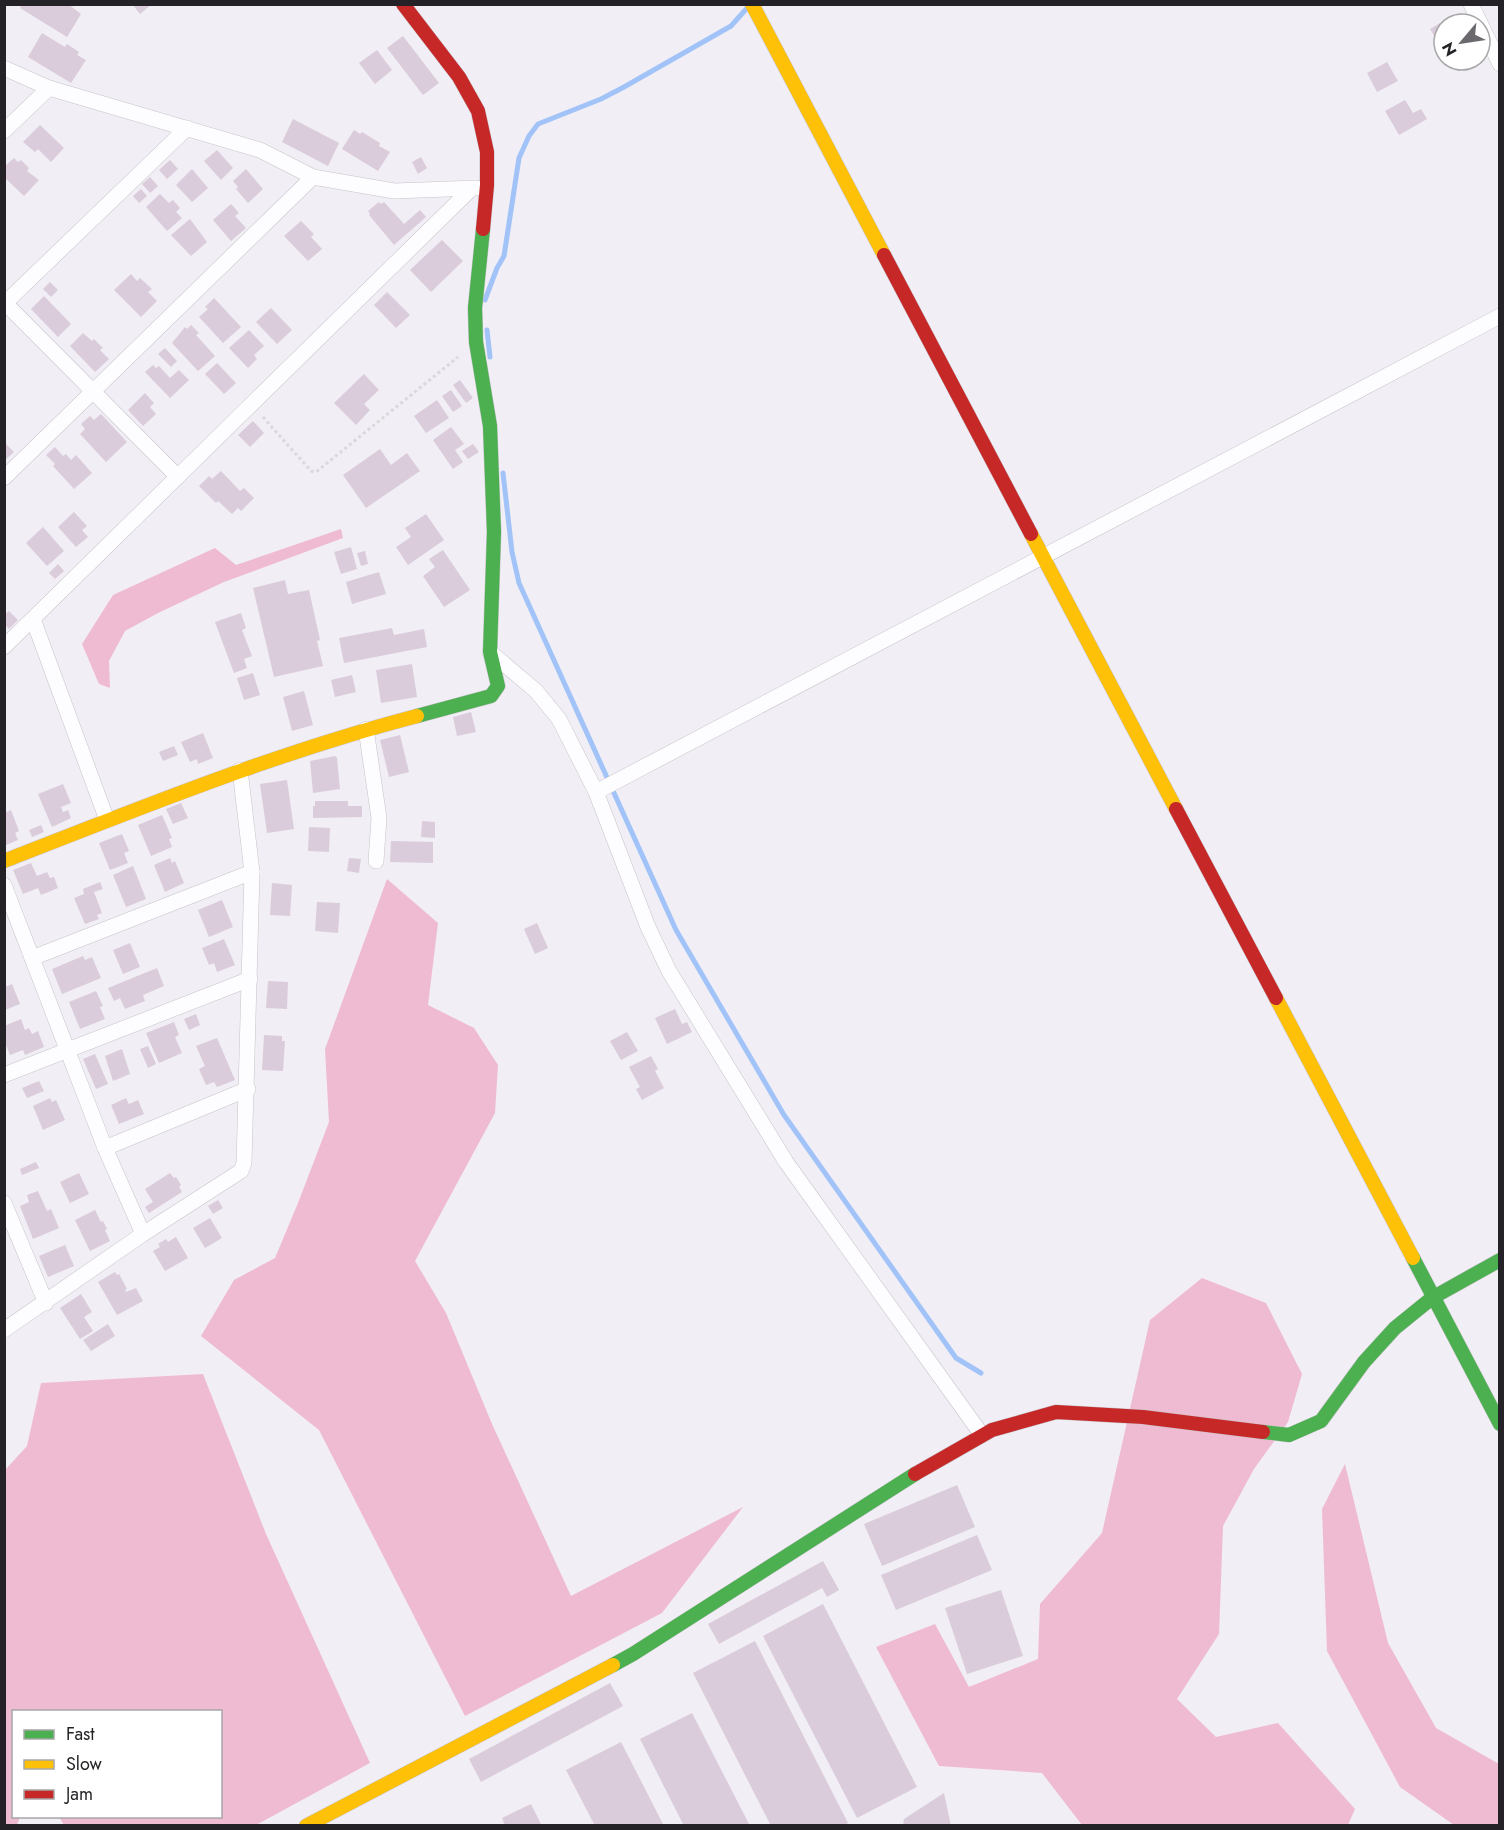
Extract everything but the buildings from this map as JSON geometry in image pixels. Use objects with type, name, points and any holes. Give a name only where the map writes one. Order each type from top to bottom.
[{"type":"street","points":[[4,861],[240,770],[366,729],[491,696],[498,686],[490,652],[494,532],[489,426],[476,342],[475,308],[487,184],[487,152],[478,111],[459,77],[403,4]]},
{"type":"street","points":[[753,4],[1500,1424]]},
{"type":"street","points":[[1471,4],[1500,64]]},
{"type":"street","points":[[4,68],[49,88],[260,150],[313,177],[394,190],[471,189],[487,184]]},
{"type":"street","points":[[4,131],[49,88]]},
{"type":"street","points":[[178,477],[5,303],[187,128]]},
{"type":"street","points":[[4,478],[313,177]]},
{"type":"street","points":[[4,647],[471,189]]},
{"type":"street","points":[[596,792],[1500,316]]},
{"type":"street","points":[[33,619],[107,820]]},
{"type":"street","points":[[490,652],[536,691],[559,719],[596,792],[648,927],[669,971],[786,1162],[982,1435]]},
{"type":"street","points":[[366,729],[380,819],[376,861]]},
{"type":"street","points":[[4,1330],[143,1234],[241,1171],[244,1163],[248,1089],[252,872],[240,770]]},
{"type":"street","points":[[32,958],[252,872]]},
{"type":"street","points":[[4,885],[105,1148],[143,1234]]},
{"type":"street","points":[[4,1075],[250,979]]},
{"type":"street","points":[[105,1148],[248,1089]]},
{"type":"street","points":[[4,1203],[46,1303]]},
{"type":"street","points":[[306,1826],[633,1654],[845,1518],[992,1430],[1056,1412],[1143,1417],[1289,1435],[1321,1421],[1364,1362],[1395,1328],[1432,1298],[1500,1260]]},
{"type":"path","points":[[252,404],[311,471],[316,472],[476,342]]},
{"type":"shaded area","points":[[341,529],[343,538],[224,582],[125,631],[109,661],[110,688],[99,684],[82,644],[113,595],[215,548],[236,565]]},
{"type":"shaded area","points":[[387,879],[438,923],[428,1005],[474,1028],[498,1065],[495,1113],[415,1261],[446,1313],[492,1424],[571,1596],[743,1507],[662,1613],[465,1716],[319,1430],[201,1336],[234,1280],[275,1258],[298,1203],[329,1122],[325,1049]]},
{"type":"shaded area","points":[[1202,1278],[1266,1303],[1302,1374],[1288,1422],[1254,1469],[1223,1526],[1219,1634],[1177,1699],[1216,1737],[1278,1723],[1355,1809],[1348,1825],[1082,1825],[1042,1773],[939,1766],[876,1647],[935,1624],[969,1687],[1038,1659],[1040,1604],[1102,1533],[1150,1320]]},
{"type":"shaded area","points":[[203,1374],[266,1534],[370,1763],[256,1825],[64,1825],[60,1818],[222,1818],[222,1710],[12,1710],[12,1818],[20,1818],[17,1825],[5,1825],[5,1470],[27,1446],[41,1383]]},
{"type":"shaded area","points":[[1345,1464],[1388,1643],[1436,1728],[1499,1764],[1499,1825],[1454,1825],[1400,1787],[1327,1651],[1322,1509]]},
{"type":"waterway","points":[[485,300],[504,256],[519,158],[529,136],[538,124],[601,99],[624,87],[731,26],[748,7]]},
{"type":"waterway","points":[[487,330],[490,357]]},
{"type":"waterway","points":[[503,473],[512,552],[519,583],[676,930],[784,1115],[956,1358],[981,1373]]},
{"type":"traffic: fast","points":[[417,716],[491,696],[498,686],[490,652],[494,532],[490,426],[476,342],[475,308],[483,229]]},
{"type":"traffic: fast","points":[[1413,1258],[1500,1424]]},
{"type":"traffic: fast","points":[[1263,1432],[1289,1435],[1321,1421],[1364,1362],[1395,1328],[1432,1298],[1500,1260]]},
{"type":"traffic: fast","points":[[613,1665],[915,1474]]},
{"type":"traffic: slow","points":[[752,4],[884,255]]},
{"type":"traffic: slow","points":[[1031,534],[1176,809]]},
{"type":"traffic: slow","points":[[4,861],[260,764],[417,716]]},
{"type":"traffic: slow","points":[[1276,998],[1413,1258]]},
{"type":"traffic: slow","points":[[306,1826],[613,1665]]},
{"type":"traffic: jam","points":[[403,4],[459,77],[478,111],[487,152],[483,229]]},
{"type":"traffic: jam","points":[[884,255],[1031,534]]},
{"type":"traffic: jam","points":[[1176,809],[1276,998]]},
{"type":"traffic: jam","points":[[915,1474],[992,1430],[1056,1412],[1143,1417],[1263,1432]]}]
